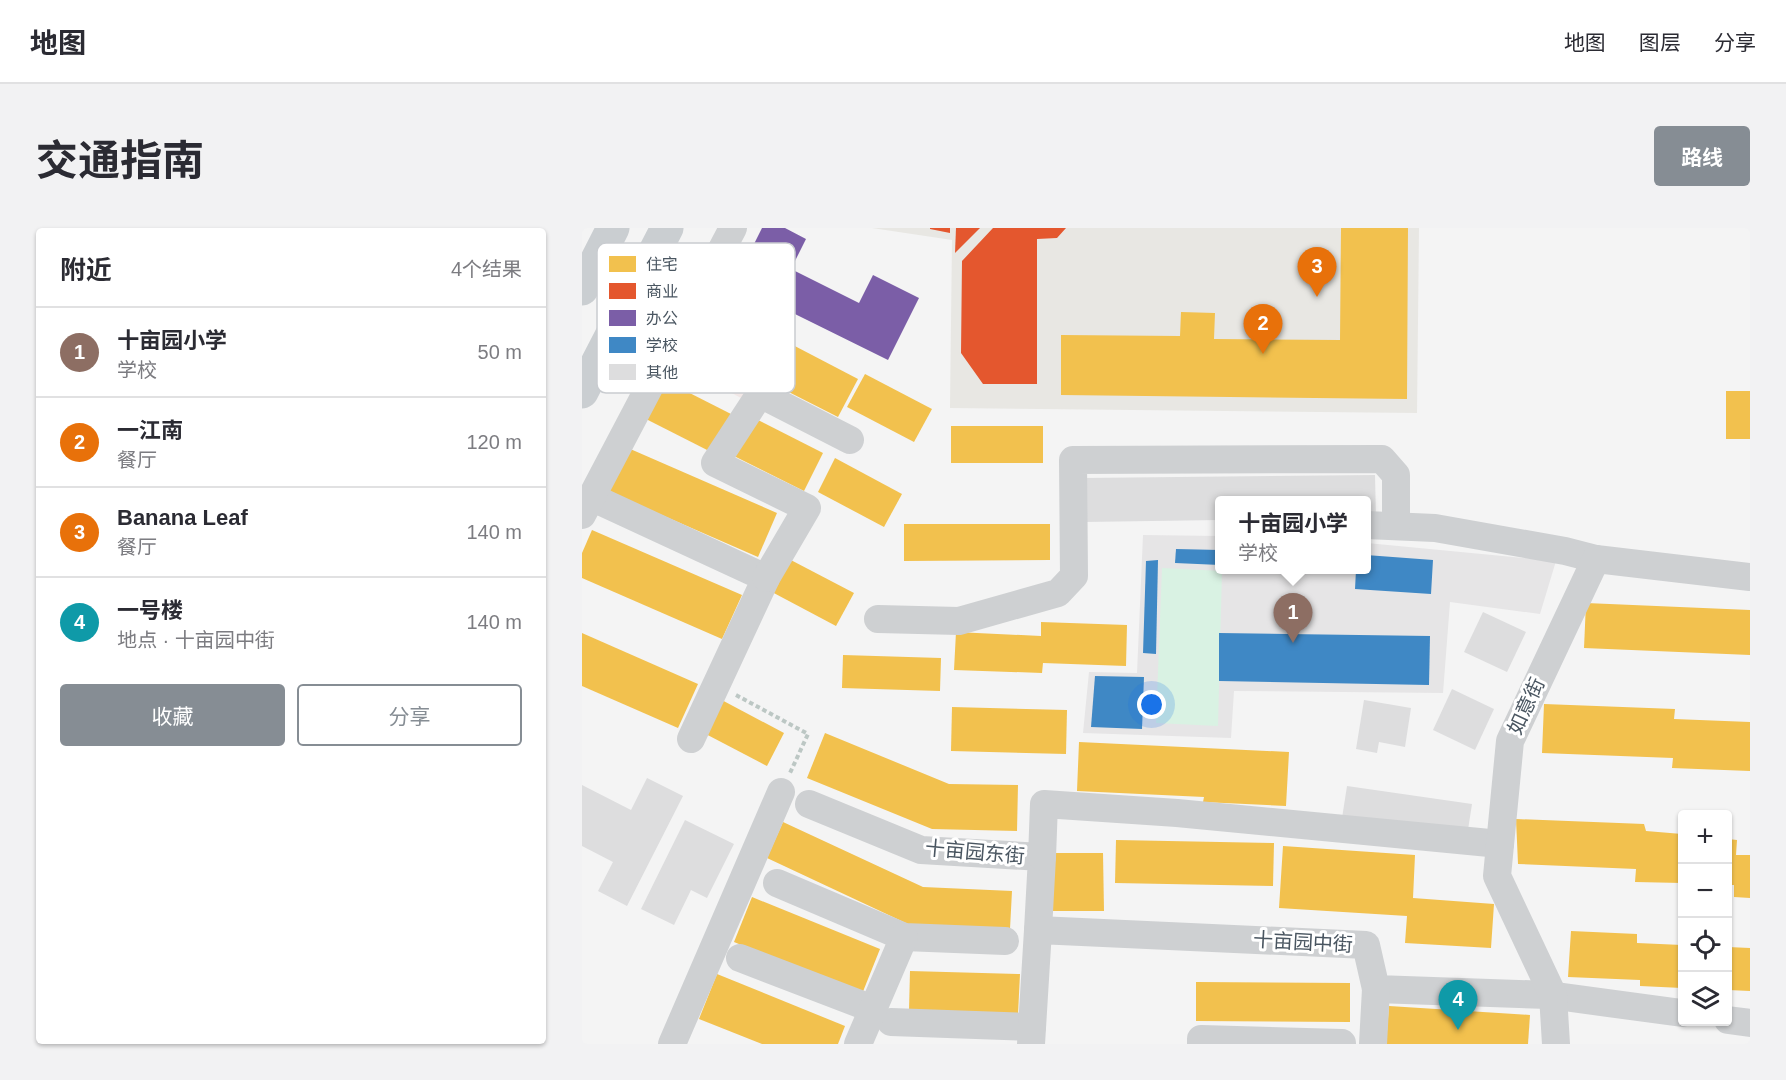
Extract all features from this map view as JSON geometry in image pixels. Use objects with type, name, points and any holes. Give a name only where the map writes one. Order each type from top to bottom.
[{"type":"main road","points":[[605,243],[613,228]]},
{"type":"main road","points":[[659,243],[667,228]]},
{"type":"main road","points":[[582,289],[597,259]]},
{"type":"main road","points":[[582,392],[597,363]]},
{"type":"street","points":[[725,243],[733,228]]},
{"type":"street","points":[[646,393],[587,506],[766,578]]},
{"type":"street","points":[[691,739],[766,578],[807,508],[716,463],[760,394],[850,440]]},
{"type":"street","points":[[878,619],[959,621],[1058,593],[1074,576],[1073,460],[1382,459],[1396,475],[1396,526]]},
{"type":"street","points":[[1371,525],[1435,528],[1565,551],[1596,559],[1750,577]]},
{"type":"street","name":"如意街","points":[[1556,1044],[1553,995],[1497,876],[1510,741],[1596,559]]},
{"type":"street","points":[[672,1044],[781,792]]},
{"type":"street","name":"十亩园东街","points":[[809,804],[921,850],[1042,857],[1038,930]]},
{"type":"street","points":[[1042,857],[1044,804],[1177,813],[1500,844]]},
{"type":"street","points":[[777,883],[904,937],[1005,941]]},
{"type":"street","points":[[740,958],[882,1016],[1031,1035],[1038,930]]},
{"type":"street","name":"十亩园中街","points":[[1038,930],[1366,945],[1376,988]]},
{"type":"street","points":[[858,1044],[882,1016],[904,937]]},
{"type":"street","points":[[1373,1044],[1376,988],[1553,995],[1678,1013]]},
{"type":"street","points":[[1732,1021],[1750,1023]]},
{"type":"street","points":[[1201,1042],[1342,1043]]},
{"type":"path","points":[[717,684],[808,734],[781,792]]},
{"type":"shaded area","points":[[872,228],[1419,228],[1417,413],[950,408],[952,240]]},
{"type":"shaded area","points":[[732,393],[746,393],[743,399]]},
{"type":"shaded area","points":[[1143,535],[1215,536],[1215,574],[1371,574],[1371,543],[1556,561],[1540,614],[1450,602],[1443,693],[1234,691],[1231,738],[1083,733],[1089,672],[1137,673]]},
{"type":"green space","points":[[1162,568],[1215,571],[1215,574],[1222,574],[1218,726],[1156,723]]},
{"type":"building: 住宅","points":[[1341,228],[1408,228],[1407,399],[1061,395],[1061,335],[1180,336],[1181,312],[1215,313],[1214,339],[1340,340]]},
{"type":"building: 住宅","points":[[795,346],[858,379],[838,417],[791,393],[795,393]]},
{"type":"building: 住宅","points":[[865,374],[932,409],[914,442],[847,407]]},
{"type":"building: 住宅","points":[[1726,391],[1750,391],[1750,439],[1726,439]]},
{"type":"building: 住宅","points":[[657,393],[690,393],[733,415],[713,453],[644,418]]},
{"type":"building: 住宅","points":[[754,418],[823,453],[804,491],[734,456]]},
{"type":"building: 住宅","points":[[951,426],[1043,426],[1043,463],[951,463]]},
{"type":"building: 住宅","points":[[628,448],[777,513],[758,557],[609,492]]},
{"type":"building: 住宅","points":[[835,458],[902,494],[884,527],[818,492]]},
{"type":"building: 住宅","points":[[904,524],[1050,524],[1050,560],[904,561]]},
{"type":"building: 住宅","points":[[592,530],[742,595],[722,639],[582,578],[582,553]]},
{"type":"building: 住宅","points":[[787,558],[854,593],[836,626],[770,591]]},
{"type":"building: 住宅","points":[[1586,603],[1750,610],[1750,655],[1584,648]]},
{"type":"building: 住宅","points":[[1041,622],[1127,625],[1126,666],[1043,663],[1042,673],[954,670],[956,632],[1041,636]]},
{"type":"building: 住宅","points":[[582,633],[698,684],[678,728],[582,686]]},
{"type":"building: 住宅","points":[[843,655],[941,658],[940,691],[842,688]]},
{"type":"building: 住宅","points":[[718,698],[784,733],[767,766],[700,731]]},
{"type":"building: 住宅","points":[[1544,704],[1675,709],[1674,719],[1750,722],[1750,771],[1672,768],[1673,758],[1542,753]]},
{"type":"building: 住宅","points":[[952,707],[1067,710],[1066,754],[951,751]]},
{"type":"building: 住宅","points":[[825,733],[949,784],[1018,785],[1017,831],[932,829],[807,778]]},
{"type":"building: 住宅","points":[[1079,742],[1289,752],[1286,806],[1203,802],[1204,797],[1077,791]]},
{"type":"building: 住宅","points":[[1516,819],[1644,824],[1646,831],[1678,834],[1678,883],[1635,882],[1636,869],[1518,864]]},
{"type":"building: 住宅","points":[[783,822],[923,887],[1012,891],[1010,929],[910,925],[767,858]]},
{"type":"building: 住宅","points":[[1732,839],[1737,840],[1736,855],[1750,855],[1750,898],[1734,897],[1734,885],[1732,885]]},
{"type":"building: 住宅","points":[[1116,840],[1274,843],[1273,886],[1115,883]]},
{"type":"building: 住宅","points":[[1283,846],[1415,855],[1413,898],[1494,904],[1491,948],[1405,943],[1407,916],[1279,908]]},
{"type":"building: 住宅","points":[[1052,853],[1103,853],[1104,911],[1052,911]]},
{"type":"building: 住宅","points":[[752,897],[880,949],[862,994],[734,942]]},
{"type":"building: 住宅","points":[[1571,931],[1637,934],[1637,943],[1678,945],[1678,988],[1640,986],[1640,980],[1568,977]]},
{"type":"building: 住宅","points":[[1732,947],[1750,948],[1750,991],[1732,990]]},
{"type":"building: 住宅","points":[[910,971],[1020,974],[1018,1014],[909,1011]]},
{"type":"building: 住宅","points":[[717,974],[845,1026],[838,1044],[762,1044],[699,1019]]},
{"type":"building: 住宅","points":[[1196,982],[1350,983],[1350,1022],[1196,1021]]},
{"type":"building: 住宅","points":[[1389,1006],[1530,1015],[1528,1044],[1386,1044]]},
{"type":"building: 商业","points":[[950,228],[950,233],[930,229]]},
{"type":"building: 商业","points":[[956,228],[980,228],[955,253]]},
{"type":"building: 商业","points":[[993,228],[1066,228],[1057,238],[1037,239],[1037,384],[983,384],[961,353],[962,261]]},
{"type":"building: 办公","points":[[762,228],[785,228],[806,239],[795,261],[795,243],[754,243]]},
{"type":"building: 办公","points":[[795,271],[859,303],[873,275],[919,298],[888,360],[795,314]]},
{"type":"building: 学校","points":[[1176,549],[1215,550],[1215,565],[1175,563]]},
{"type":"building: 学校","points":[[1371,555],[1433,560],[1431,594],[1355,589],[1356,574],[1371,574]]},
{"type":"building: 学校","points":[[1158,560],[1156,654],[1143,653],[1146,561]]},
{"type":"building: 学校","points":[[1219,633],[1430,636],[1429,685],[1219,681]]},
{"type":"building: 学校","points":[[1095,676],[1144,677],[1142,729],[1091,727]]},
{"type":"building: 其他","points":[[1375,475],[1376,518],[1371,518],[1371,496],[1215,496],[1215,520],[1084,522],[1083,478]]},
{"type":"building: 其他","points":[[1483,612],[1526,632],[1507,672],[1464,652]]},
{"type":"building: 其他","points":[[1452,689],[1494,709],[1475,750],[1433,730]]},
{"type":"building: 其他","points":[[1364,700],[1411,708],[1405,747],[1379,742],[1377,753],[1356,749]]},
{"type":"building: 其他","points":[[647,778],[683,796],[627,906],[598,891],[613,862],[582,846],[582,785],[631,810]]},
{"type":"building: 其他","points":[[1347,786],[1472,804],[1467,836],[1342,818]]},
{"type":"building: 其他","points":[[685,820],[734,844],[707,898],[691,890],[674,925],[641,909]]},
{"type":"place","name":"Banana Leaf","points":[[1317,297]]},
{"type":"place","name":"一江南","points":[[1263,354]]},
{"type":"place","name":"十亩园小学","points":[[1293,643]]},
{"type":"place","name":"一号楼","points":[[1458,1030]]}]
